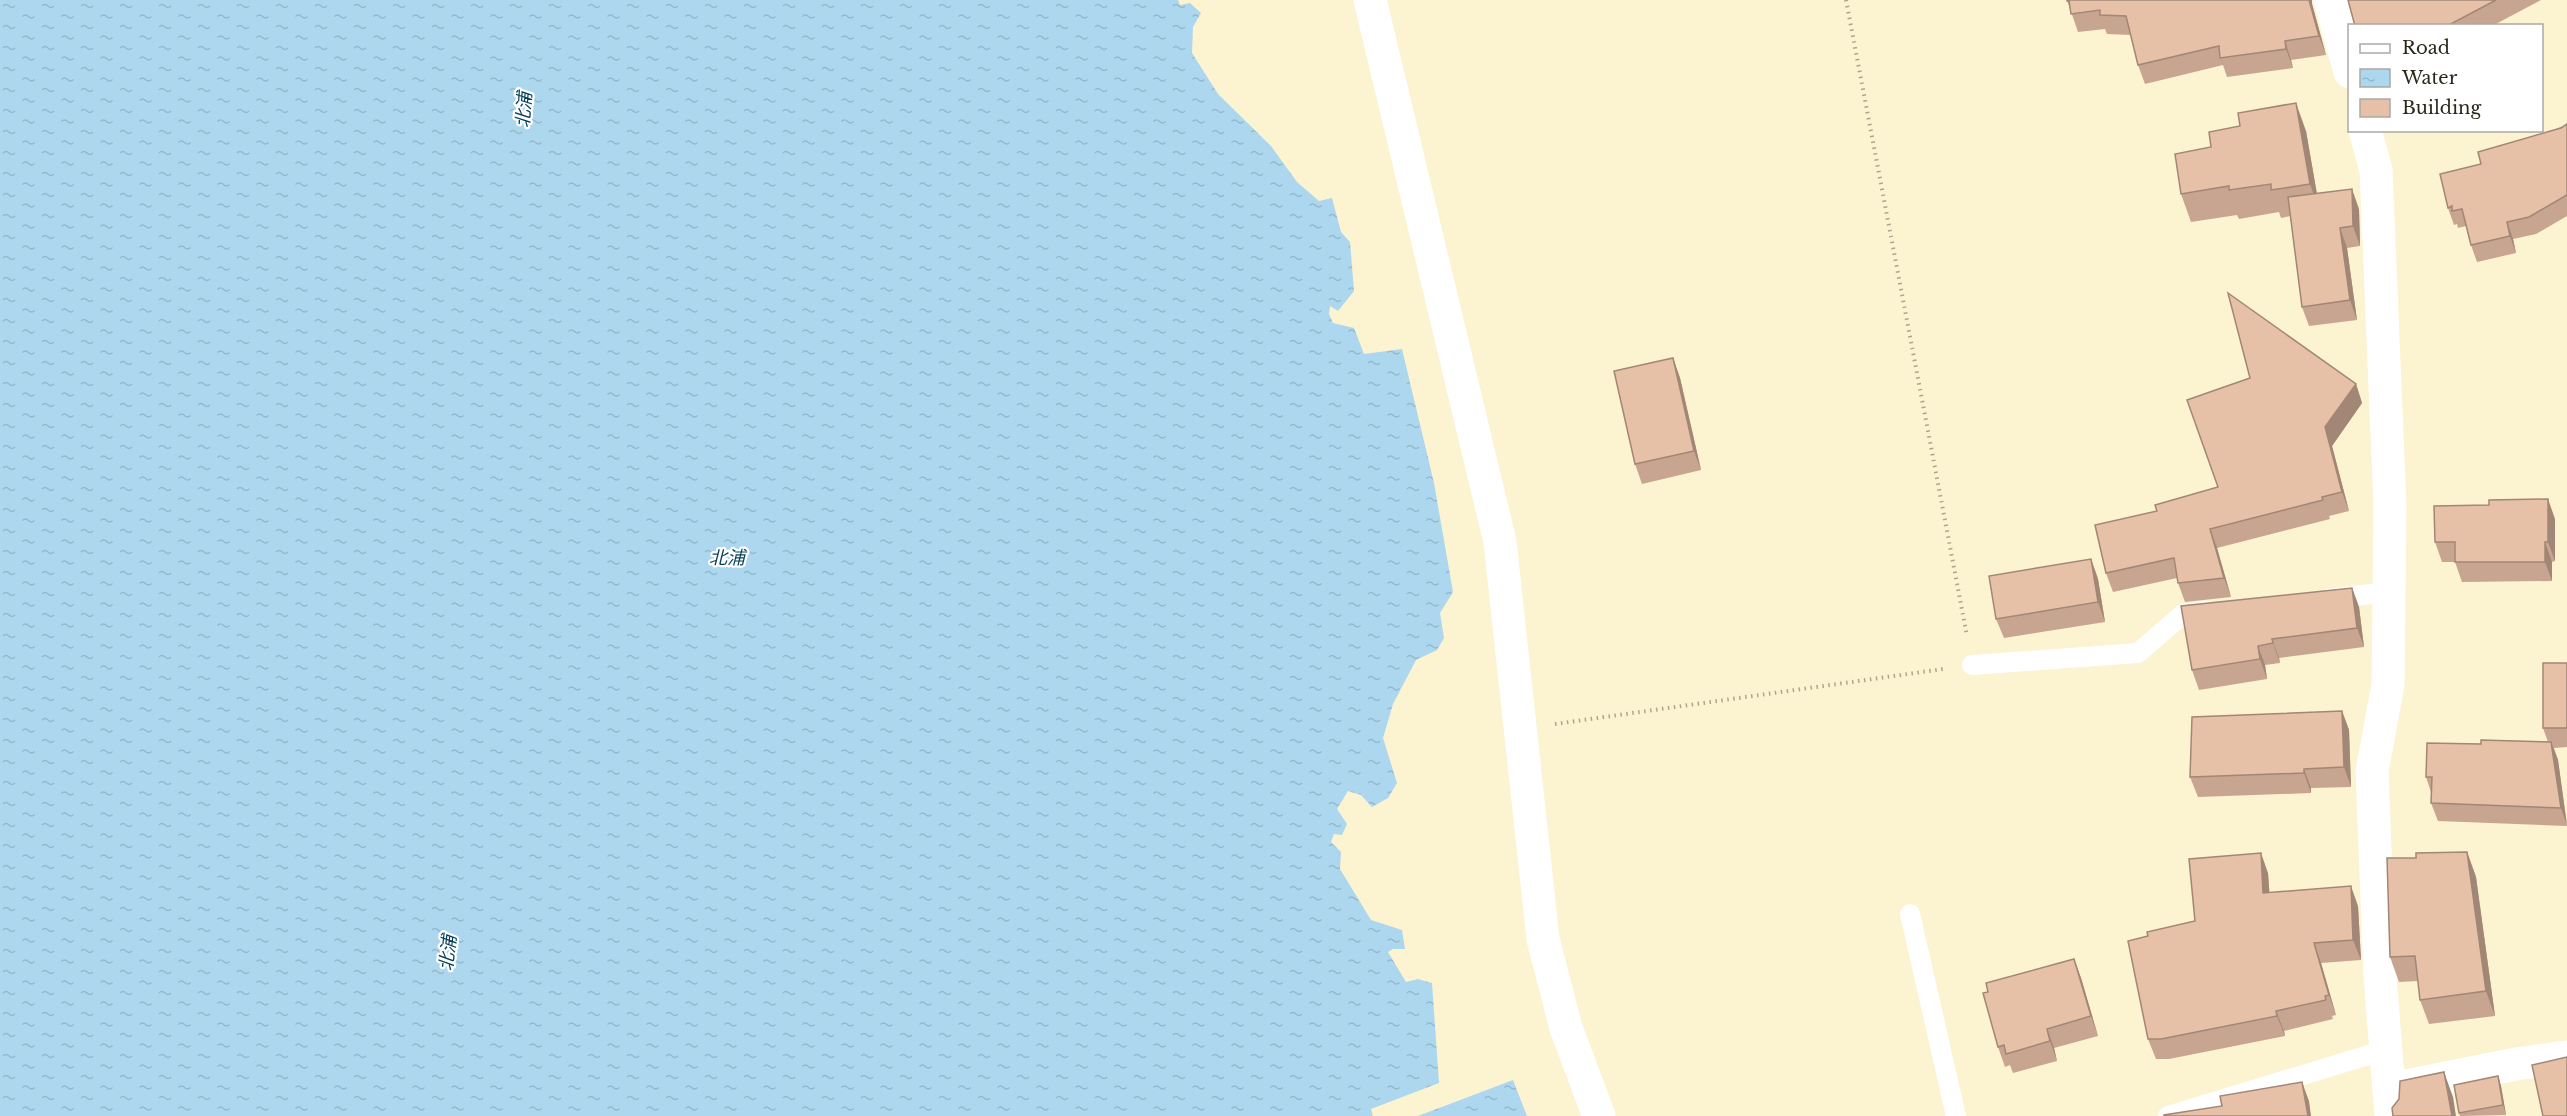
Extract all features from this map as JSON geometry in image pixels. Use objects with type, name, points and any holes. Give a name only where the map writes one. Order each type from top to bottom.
[{"type":"street","points":[[1370,0],[1500,542],[1543,939],[1566,1028],[1599,1116]]},
{"type":"street","points":[[2330,0],[2348,68]]},
{"type":"street","points":[[2366,132],[2376,170],[2390,506],[2388,685],[2372,771],[2389,1103],[2516,1064],[2567,1056]]},
{"type":"lane","points":[[2309,601],[2389,592]]},
{"type":"lane","points":[[1972,665],[2138,653],[2182,614],[2228,609]]},
{"type":"lane","points":[[1910,914],[1956,1116]]},
{"type":"lane","points":[[2168,1116],[2385,1050]]},
{"type":"path","points":[[1519,729],[1972,665],[1846,0]]},
{"type":"water","name":"北浦","points":[[0,0],[1178,0],[1180,5],[1190,3],[1201,13],[1193,27],[1192,53],[1218,94],[1271,146],[1297,182],[1319,201],[1332,198],[1341,232],[1350,242],[1354,291],[1338,311],[1330,306],[1329,314],[1333,323],[1354,328],[1364,354],[1402,349],[1434,483],[1453,592],[1440,613],[1444,638],[1437,650],[1416,660],[1393,704],[1383,738],[1397,783],[1388,798],[1372,807],[1361,795],[1348,791],[1337,809],[1347,824],[1342,835],[1334,834],[1331,842],[1341,852],[1340,869],[1371,920],[1402,930],[1405,949],[1393,949],[1388,952],[1406,982],[1418,979],[1432,983],[1439,1083],[1371,1109],[1373,1116],[0,1116]]},
{"type":"water","points":[[1513,1080],[1527,1116],[1418,1116]]},
{"type":"building","points":[[2067,0],[2309,0],[2319,36],[2285,41],[2286,49],[2220,58],[2219,46],[2138,65],[2126,16],[2100,15],[2100,10],[2071,14]]},
{"type":"building","points":[[2348,0],[2496,0],[2451,24],[2354,24]]},
{"type":"building","points":[[2296,103],[2310,184],[2271,190],[2271,184],[2229,190],[2229,186],[2181,194],[2175,154],[2211,147],[2209,132],[2240,126],[2238,113]]},
{"type":"building","points":[[2567,124],[2567,195],[2529,217],[2507,222],[2510,236],[2471,245],[2462,209],[2452,211],[2452,206],[2448,208],[2440,174],[2481,164],[2478,152],[2561,128]]},
{"type":"building","points":[[2352,189],[2353,226],[2340,228],[2350,300],[2302,307],[2288,197]]},
{"type":"building","points":[[2228,293],[2356,384],[2325,427],[2342,492],[2322,497],[2323,500],[2210,529],[2224,578],[2178,583],[2174,558],[2106,573],[2095,525],[2157,511],[2155,505],[2218,487],[2187,400],[2250,378]]},
{"type":"building","points":[[1673,358],[1694,451],[1635,464],[1614,371]]},
{"type":"building","points":[[2548,499],[2548,542],[2545,542],[2545,562],[2455,562],[2455,542],[2435,542],[2434,506],[2489,505],[2489,500]]},
{"type":"building","points":[[2091,559],[2098,602],[1996,619],[1989,576]]},
{"type":"building","points":[[2352,588],[2357,628],[2272,639],[2273,643],[2258,646],[2260,659],[2192,670],[2181,606]]},
{"type":"building","points":[[2543,663],[2567,663],[2567,728],[2543,728]]},
{"type":"building","points":[[2342,711],[2344,767],[2304,769],[2304,773],[2190,777],[2192,717]]},
{"type":"building","points":[[2481,740],[2551,742],[2561,808],[2431,803],[2432,777],[2426,777],[2427,743],[2481,744]]},
{"type":"building","points":[[2467,852],[2486,991],[2420,1000],[2415,956],[2390,957],[2387,858],[2416,858],[2416,853]]},
{"type":"building","points":[[2261,853],[2263,893],[2351,886],[2353,940],[2314,943],[2329,995],[2325,996],[2326,1000],[2276,1011],[2277,1016],[2161,1039],[2148,1039],[2128,941],[2148,936],[2147,932],[2195,921],[2189,859]]},
{"type":"building","points":[[2074,959],[2091,1016],[2047,1029],[2050,1041],[2006,1054],[2004,1045],[1998,1047],[1983,993],[1988,992],[1986,983]]},
{"type":"building","points":[[2567,1057],[2567,1116],[2543,1116],[2532,1065]]},
{"type":"building","points":[[2444,1072],[2452,1116],[2393,1116],[2392,1108],[2399,1099],[2400,1081]]},
{"type":"building","points":[[2498,1076],[2503,1105],[2459,1113],[2454,1085]]},
{"type":"building","points":[[2302,1082],[2308,1116],[2164,1116],[2222,1106],[2220,1096]]}]
